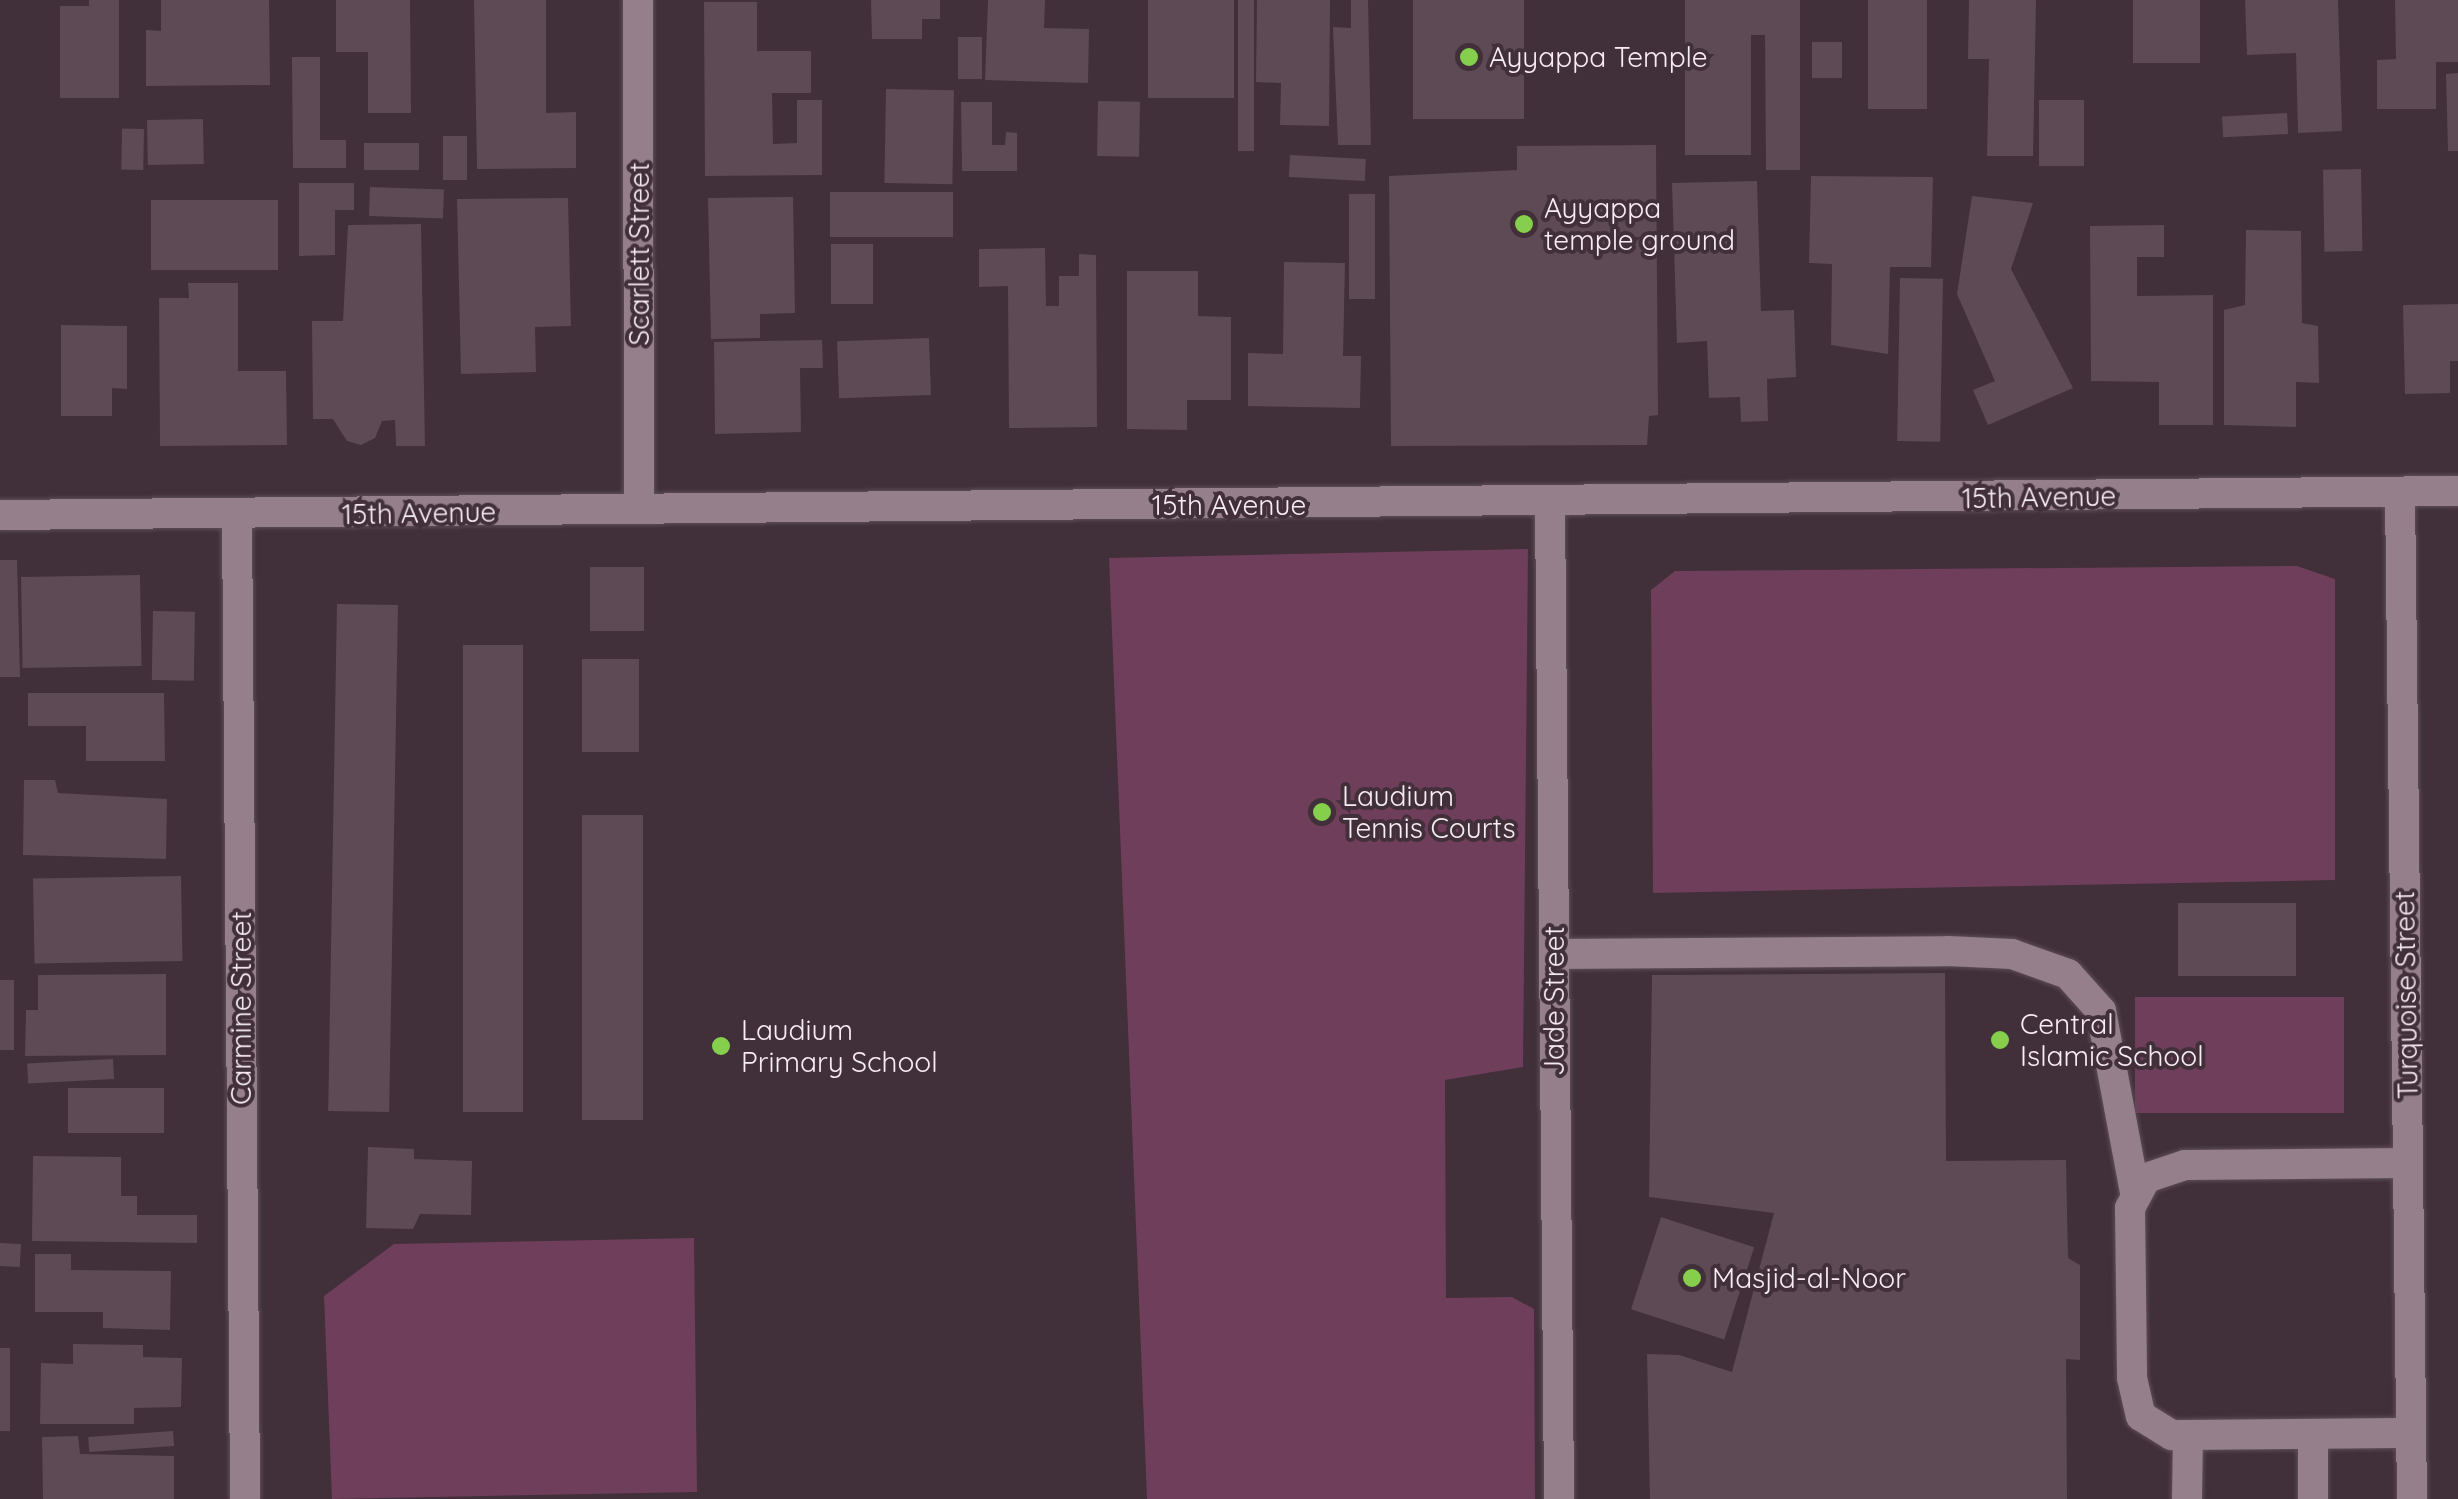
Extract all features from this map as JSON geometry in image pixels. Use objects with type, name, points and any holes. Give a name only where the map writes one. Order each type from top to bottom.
[{"type":"street","name":"Scarlett Street","points":[[638,0],[639,507]]},
{"type":"street","name":"15th Avenue","points":[[0,515],[237,517],[639,507],[1550,503],[2458,491]]},
{"type":"street","name":"Turquoise Street","points":[[2400,492],[2412,1499]]},
{"type":"street","name":"Jade Street","points":[[1550,503],[1559,1499]]},
{"type":"street","name":"Carmine Street","points":[[237,517],[245,1499]]},
{"type":"street","points":[[1554,954],[1948,951],[2012,954],[2068,974],[2100,1011],[2134,1193],[2134,1395],[2141,1416],[2157,1430],[2188,1435],[2411,1433]]},
{"type":"street","points":[[2134,1193],[2146,1178],[2184,1166],[2408,1163]]},
{"type":"street","points":[[2187,1499],[2188,1435]]},
{"type":"street","points":[[2313,1499],[2314,1435]]},
{"type":"shaded area","name":"Laudium Tennis Courts","points":[[1528,549],[1523,1067],[1445,1080],[1446,1298],[1512,1297],[1534,1309],[1535,1499],[1147,1499],[1109,558]]},
{"type":"shaded area","points":[[2297,566],[2335,579],[2335,880],[1653,893],[1651,590],[1675,571]]},
{"type":"shaded area","points":[[2135,997],[2344,997],[2344,1113],[2135,1113]]},
{"type":"shaded area","points":[[694,1238],[697,1492],[332,1499],[324,1296],[394,1244]]},
{"type":"building","points":[[89,0],[119,0],[119,98],[60,98],[60,6],[89,6]]},
{"type":"building","points":[[161,0],[269,0],[270,85],[146,86],[146,30],[161,31]]},
{"type":"building","points":[[336,0],[410,0],[411,113],[368,113],[368,52],[336,52]]},
{"type":"building","points":[[474,0],[546,0],[546,113],[576,112],[576,168],[477,169]]},
{"type":"building","points":[[871,0],[940,0],[940,19],[922,19],[922,39],[872,39]]},
{"type":"building","points":[[988,0],[1045,0],[1044,28],[1089,29],[1088,83],[985,80]]},
{"type":"building","points":[[1148,0],[1234,0],[1234,98],[1148,98]]},
{"type":"building","points":[[1238,0],[1254,0],[1254,151],[1238,151]]},
{"type":"building","points":[[1257,0],[1330,0],[1329,126],[1280,125],[1281,83],[1256,82]]},
{"type":"building","points":[[1351,0],[1368,0],[1371,145],[1338,145],[1333,27],[1351,28]]},
{"type":"building","name":"Ayyappa Temple","points":[[1413,0],[1524,0],[1524,119],[1413,119]]},
{"type":"building","points":[[1685,0],[1800,0],[1800,170],[1766,170],[1765,35],[1751,35],[1751,155],[1685,155]]},
{"type":"building","points":[[1868,0],[1927,0],[1927,109],[1868,109]]},
{"type":"building","points":[[1969,0],[2036,0],[2033,156],[1987,156],[1989,59],[1968,59]]},
{"type":"building","points":[[2133,0],[2200,0],[2200,63],[2133,63]]},
{"type":"building","points":[[2245,0],[2338,0],[2342,131],[2298,133],[2296,53],[2247,55]]},
{"type":"building","points":[[2395,0],[2458,0],[2458,62],[2436,62],[2436,109],[2377,109],[2377,60],[2396,59]]},
{"type":"building","points":[[704,2],[757,2],[757,51],[811,51],[811,93],[772,93],[773,144],[797,143],[797,100],[822,100],[822,175],[705,176]]},
{"type":"building","points":[[958,37],[982,37],[982,79],[958,79]]},
{"type":"building","points":[[1812,42],[1842,42],[1842,78],[1812,78]]},
{"type":"building","points":[[292,57],[320,57],[320,140],[346,140],[346,168],[293,168]]},
{"type":"building","points":[[2458,73],[2458,151],[2448,151],[2446,74]]},
{"type":"building","points":[[886,89],[954,90],[952,184],[884,183]]},
{"type":"building","points":[[2039,100],[2084,100],[2084,166],[2039,166]]},
{"type":"building","points":[[1098,101],[1140,102],[1139,157],[1097,156]]},
{"type":"building","points":[[961,102],[992,102],[992,145],[1005,145],[1006,132],[1017,133],[1017,171],[962,171]]},
{"type":"building","points":[[2287,113],[2288,134],[2223,137],[2222,116]]},
{"type":"building","points":[[203,119],[204,164],[148,165],[147,120]]},
{"type":"building","points":[[122,129],[144,129],[143,170],[121,170]]},
{"type":"building","points":[[443,136],[467,136],[467,180],[443,180]]},
{"type":"building","points":[[364,143],[419,143],[419,170],[364,170]]},
{"type":"building","name":"Ayyappa temple ground","points":[[1656,145],[1658,415],[1649,416],[1647,445],[1391,446],[1389,176],[1517,170],[1517,146]]},
{"type":"building","points":[[1290,155],[1366,159],[1365,181],[1289,177]]},
{"type":"building","points":[[2361,169],[2362,251],[2324,252],[2323,170]]},
{"type":"building","points":[[1811,176],[1933,177],[1931,267],[1890,267],[1888,354],[1831,345],[1832,264],[1809,263]]},
{"type":"building","points":[[1757,181],[1761,311],[1794,310],[1796,377],[1767,379],[1768,421],[1741,422],[1740,397],[1709,398],[1707,341],[1677,343],[1672,183]]},
{"type":"building","points":[[299,183],[354,183],[354,210],[335,210],[335,255],[299,256]]},
{"type":"building","points":[[370,187],[444,190],[443,219],[369,216]]},
{"type":"building","points":[[830,192],[953,192],[953,237],[830,237]]},
{"type":"building","points":[[1349,194],[1375,194],[1375,299],[1349,299]]},
{"type":"building","points":[[1972,196],[2033,203],[2011,269],[2073,388],[1988,425],[1973,390],[1995,381],[1957,294]]},
{"type":"building","points":[[793,197],[795,313],[760,314],[760,338],[711,339],[708,198]]},
{"type":"building","points":[[568,198],[571,326],[535,327],[536,372],[461,374],[457,199]]},
{"type":"building","points":[[151,200],[278,200],[278,270],[151,270]]},
{"type":"building","points":[[421,224],[425,446],[396,446],[395,420],[382,421],[375,438],[361,445],[347,441],[333,419],[313,419],[312,321],[343,321],[348,225]]},
{"type":"building","points":[[2164,225],[2164,257],[2137,257],[2137,296],[2213,295],[2213,425],[2159,425],[2159,382],[2091,381],[2090,226]]},
{"type":"building","points":[[2246,230],[2301,231],[2302,323],[2318,326],[2319,383],[2296,382],[2296,427],[2224,425],[2224,310],[2245,305]]},
{"type":"building","points":[[831,244],[873,244],[873,304],[831,304]]},
{"type":"building","points":[[1045,248],[1046,306],[1059,306],[1059,276],[1079,276],[1079,254],[1096,255],[1097,427],[1009,428],[1008,286],[979,287],[979,249]]},
{"type":"building","points":[[1284,262],[1345,263],[1343,356],[1361,356],[1360,408],[1248,406],[1248,353],[1283,354]]},
{"type":"building","points":[[1127,271],[1198,271],[1198,316],[1231,317],[1231,400],[1187,400],[1187,430],[1127,429]]},
{"type":"building","points":[[1900,278],[1943,279],[1940,442],[1897,441]]},
{"type":"building","points":[[188,283],[238,283],[238,371],[286,371],[287,445],[160,446],[159,298],[189,298]]},
{"type":"building","points":[[2458,304],[2458,361],[2450,361],[2450,393],[2405,394],[2403,305]]},
{"type":"building","points":[[61,325],[127,326],[127,389],[112,388],[112,416],[61,416]]},
{"type":"building","points":[[929,338],[931,395],[839,398],[837,341]]},
{"type":"building","points":[[822,340],[823,368],[800,368],[801,432],[715,434],[714,342]]},
{"type":"building","points":[[0,560],[17,560],[20,677],[0,677]]},
{"type":"building","points":[[590,567],[644,567],[644,631],[590,631]]},
{"type":"building","points":[[140,575],[142,666],[23,668],[21,577]]},
{"type":"building","points":[[337,604],[398,605],[389,1112],[328,1111]]},
{"type":"building","points":[[153,611],[195,612],[194,681],[152,680]]},
{"type":"building","points":[[463,645],[523,645],[523,1112],[463,1112]]},
{"type":"building","points":[[582,659],[639,659],[639,752],[582,752]]},
{"type":"building","points":[[28,693],[164,693],[165,761],[86,761],[86,726],[28,726]]},
{"type":"building","points":[[24,780],[55,780],[58,793],[167,799],[166,859],[23,855]]},
{"type":"building","points":[[582,815],[643,815],[643,1120],[582,1120]]},
{"type":"building","points":[[181,876],[182,961],[35,964],[33,879]]},
{"type":"building","points":[[2178,903],[2296,903],[2296,976],[2178,976]]},
{"type":"building","points":[[1945,973],[1946,1161],[2066,1160],[2068,1258],[2080,1265],[2080,1360],[2066,1359],[2067,1499],[1650,1499],[1647,1354],[1679,1355],[1732,1372],[1774,1213],[1649,1197],[1652,975]]},
{"type":"building","points":[[166,974],[166,1055],[25,1056],[26,1010],[38,1010],[38,975]]},
{"type":"building","points":[[0,980],[14,980],[14,1050],[0,1050]]},
{"type":"building","points":[[113,1059],[114,1079],[28,1083],[27,1064]]},
{"type":"building","points":[[68,1088],[164,1088],[164,1133],[68,1133]]},
{"type":"building","points":[[368,1147],[414,1149],[414,1159],[472,1161],[471,1215],[420,1214],[413,1229],[366,1228]]},
{"type":"building","points":[[33,1156],[121,1157],[121,1196],[137,1196],[137,1215],[197,1215],[197,1243],[32,1241]]},
{"type":"building","name":"Masjid-al-Noor","points":[[1661,1217],[1754,1247],[1724,1340],[1631,1309]]},
{"type":"building","points":[[0,1243],[21,1244],[20,1267],[0,1266]]},
{"type":"building","points":[[35,1254],[71,1254],[71,1270],[171,1271],[170,1330],[103,1328],[103,1312],[35,1312]]},
{"type":"building","points":[[73,1344],[143,1345],[143,1357],[182,1358],[181,1407],[134,1408],[134,1424],[40,1424],[41,1363],[73,1364]]},
{"type":"building","points":[[0,1348],[10,1348],[10,1431],[0,1431]]},
{"type":"building","points":[[173,1431],[174,1446],[89,1452],[88,1437]]},
{"type":"building","points":[[78,1436],[80,1454],[174,1456],[174,1499],[43,1499],[42,1437]]},
{"type":"place","name":"Ayyappa Temple","points":[[1469,57]]},
{"type":"place","name":"Ayyappa temple ground","points":[[1524,224]]},
{"type":"place","name":"Laudium Tennis Courts","points":[[1322,812]]},
{"type":"place","name":"Central Islamic School","points":[[2000,1040]]},
{"type":"place","name":"Laudium Primary School","points":[[721,1046]]},
{"type":"place","name":"Masjid-al-Noor","points":[[1692,1278]]}]
